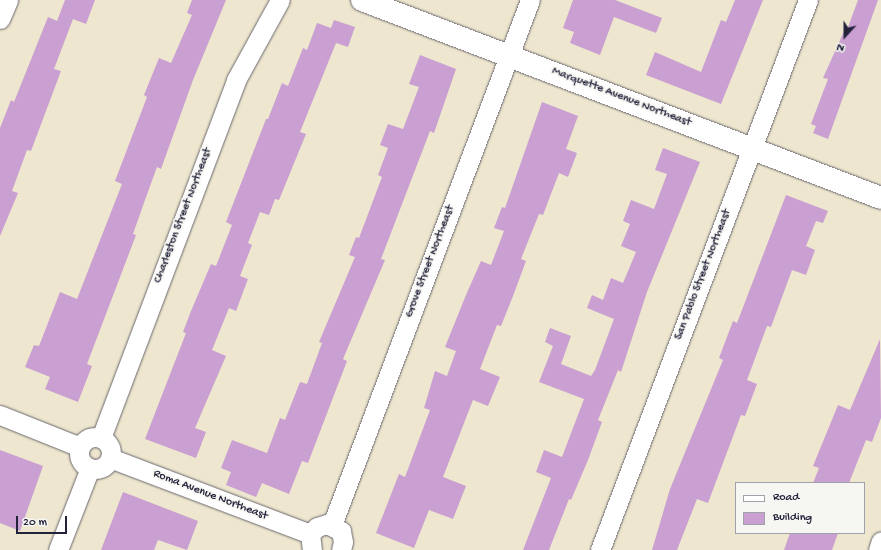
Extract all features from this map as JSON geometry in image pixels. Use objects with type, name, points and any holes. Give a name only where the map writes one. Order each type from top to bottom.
[{"type":"street","points":[[0,19],[8,0]]},
{"type":"street","name":"Charleston Street Northeast","points":[[101,438],[236,80],[280,0]]},
{"type":"street","name":"Marquette Avenue Northeast","points":[[362,0],[881,198]]},
{"type":"street","name":"Grove Street Northeast","points":[[332,525],[530,0]]},
{"type":"street","name":"San Pablo Street Northeast","points":[[600,550],[808,0]]},
{"type":"street","points":[[0,415],[80,447]]},
{"type":"street","points":[[91,438],[101,438],[108,444],[110,458],[100,468],[90,468],[82,462],[80,447],[91,438]]},
{"type":"street","name":"Roma Avenue Northeast","points":[[110,458],[311,542]]},
{"type":"street","points":[[58,550],[90,468]]},
{"type":"street","points":[[311,542],[322,524],[332,525],[341,531],[345,549]]},
{"type":"street","points":[[878,550],[881,541]]},
{"type":"building","points":[[65,0],[95,0],[86,24],[73,19],[54,69],[61,71],[31,151],[27,150],[12,191],[18,193],[0,236],[0,128],[11,100],[14,102],[48,17],[57,21]]},
{"type":"building","points":[[192,0],[226,0],[193,80],[161,169],[157,167],[133,234],[136,235],[87,364],[92,366],[78,402],[45,389],[50,377],[25,367],[34,345],[39,346],[60,292],[77,299],[122,184],[115,181],[147,97],[144,95],[159,58],[171,63],[192,15],[187,13]]},
{"type":"building","points":[[573,0],[615,0],[662,18],[656,33],[614,17],[600,55],[570,43],[574,32],[563,28]]},
{"type":"building","points":[[735,0],[763,0],[721,104],[646,75],[655,52],[701,72],[721,20],[726,22]]},
{"type":"building","points":[[858,0],[878,0],[828,139],[813,133],[816,126],[811,124],[828,79],[823,78],[845,29],[847,30]]},
{"type":"building","points":[[334,20],[355,27],[348,47],[336,43],[300,132],[306,134],[279,200],[275,199],[269,215],[260,212],[248,243],[252,245],[240,276],[248,279],[236,311],[229,308],[212,350],[226,356],[195,428],[206,432],[196,458],[145,439],[186,333],[183,332],[191,311],[211,264],[216,266],[232,225],[226,222],[266,119],[268,119],[282,83],[288,86],[303,48],[307,50],[317,23],[331,28]]},
{"type":"building","points":[[420,55],[456,69],[434,133],[430,131],[381,259],[385,260],[343,359],[347,361],[308,463],[302,461],[289,494],[262,483],[256,497],[226,485],[231,472],[221,468],[232,440],[267,453],[280,418],[285,420],[300,382],[307,384],[322,343],[319,342],[355,257],[349,255],[356,237],[359,238],[382,177],[378,175],[388,148],[380,145],[388,124],[403,129],[419,87],[409,84]]},
{"type":"building","points":[[542,102],[578,116],[566,149],[577,153],[568,177],[559,173],[543,215],[539,214],[521,259],[526,261],[513,296],[501,326],[497,325],[480,369],[500,377],[488,406],[473,400],[443,477],[466,486],[453,519],[429,510],[414,548],[376,533],[399,474],[405,477],[430,410],[424,408],[435,371],[447,376],[456,351],[445,347],[466,295],[481,261],[491,265],[504,231],[494,228],[502,207],[505,208]]},
{"type":"building","points":[[663,148],[700,162],[647,292],[621,372],[618,370],[598,420],[602,422],[588,460],[571,500],[569,499],[549,550],[523,550],[551,478],[536,472],[544,450],[562,457],[584,399],[539,382],[553,346],[545,342],[550,328],[571,336],[561,364],[591,376],[595,370],[614,319],[587,308],[592,295],[603,300],[611,278],[623,283],[636,252],[621,246],[630,224],[623,221],[631,200],[654,209],[667,174],[655,170]]},
{"type":"building","points":[[786,195],[828,211],[823,223],[816,221],[806,246],[815,250],[806,275],[792,270],[771,327],[767,326],[747,380],[757,384],[745,416],[741,415],[708,503],[697,499],[677,550],[652,550],[670,489],[723,360],[719,358],[733,321],[737,323]]},
{"type":"building","points":[[880,339],[881,418],[872,442],[866,440],[849,482],[813,482],[819,468],[813,466],[838,405],[850,410]]},
{"type":"building","points":[[0,450],[43,466],[20,531],[0,523]]},
{"type":"building","points":[[123,492],[198,521],[187,550],[158,540],[154,550],[101,550]]},
{"type":"building","points":[[790,534],[838,534],[832,550],[784,550]]}]
